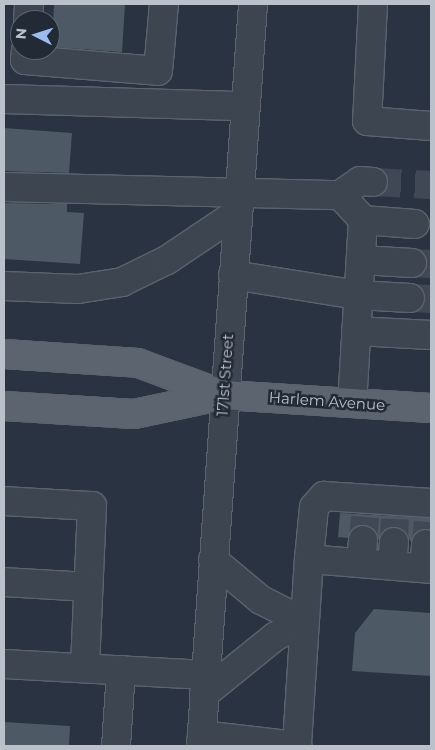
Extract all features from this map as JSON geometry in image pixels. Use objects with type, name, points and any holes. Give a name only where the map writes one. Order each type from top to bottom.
[{"type":"main road","name":"Harlem Avenue","points":[[4,354],[138,364],[224,395]]},
{"type":"main road","name":"Harlem Avenue","points":[[4,406],[134,414],[224,395],[431,408]]},
{"type":"street","points":[[25,60],[158,71],[164,4]]},
{"type":"street","name":"171st Street","points":[[201,741],[253,4]]},
{"type":"street","points":[[374,4],[367,122],[431,126]]},
{"type":"street","points":[[4,99],[245,106]]},
{"type":"street","points":[[4,187],[238,202],[340,195],[360,181],[373,182]]},
{"type":"street","points":[[340,195],[363,220],[415,224]]},
{"type":"street","points":[[4,286],[78,289],[122,282],[167,260],[238,202]]},
{"type":"street","points":[[352,403],[363,220]]},
{"type":"street","points":[[361,260],[412,263]]},
{"type":"street","points":[[233,274],[357,315],[431,335]]},
{"type":"street","points":[[357,315],[409,310]]},
{"type":"street","points":[[201,741],[297,745],[314,506],[324,496],[364,529],[429,535]]},
{"type":"street","points":[[4,501],[92,506],[84,668]]},
{"type":"street","points":[[309,559],[364,529],[429,535]]},
{"type":"street","points":[[213,560],[267,604],[305,622]]},
{"type":"street","points":[[4,582],[88,587]]},
{"type":"street","points":[[4,664],[120,670],[205,684],[276,636],[305,622]]},
{"type":"street","points":[[116,746],[120,670]]},
{"type":"building","points":[[54,4],[125,4],[122,52],[60,48],[60,10],[54,10]]},
{"type":"building","points":[[4,128],[72,133],[69,173],[4,171]]},
{"type":"building","points":[[4,203],[67,204],[67,212],[84,213],[80,264],[4,259]]},
{"type":"building","points":[[340,513],[431,518],[431,530],[419,530],[411,542],[403,529],[388,528],[378,540],[372,528],[364,524],[356,526],[348,538],[338,537]]},
{"type":"building","points":[[374,609],[431,613],[431,676],[352,671],[355,633]]},
{"type":"building","points":[[4,722],[70,726],[69,746],[4,746]]},
{"type":"tunnel","points":[[373,182],[431,185]]},
{"type":"tunnel","points":[[412,263],[431,264]]},
{"type":"tunnel","points":[[410,298],[431,299]]},
{"type":"tunnel","points":[[363,540],[365,517]]},
{"type":"tunnel","points":[[394,542],[395,519]]},
{"type":"tunnel","points":[[426,544],[428,522]]}]
